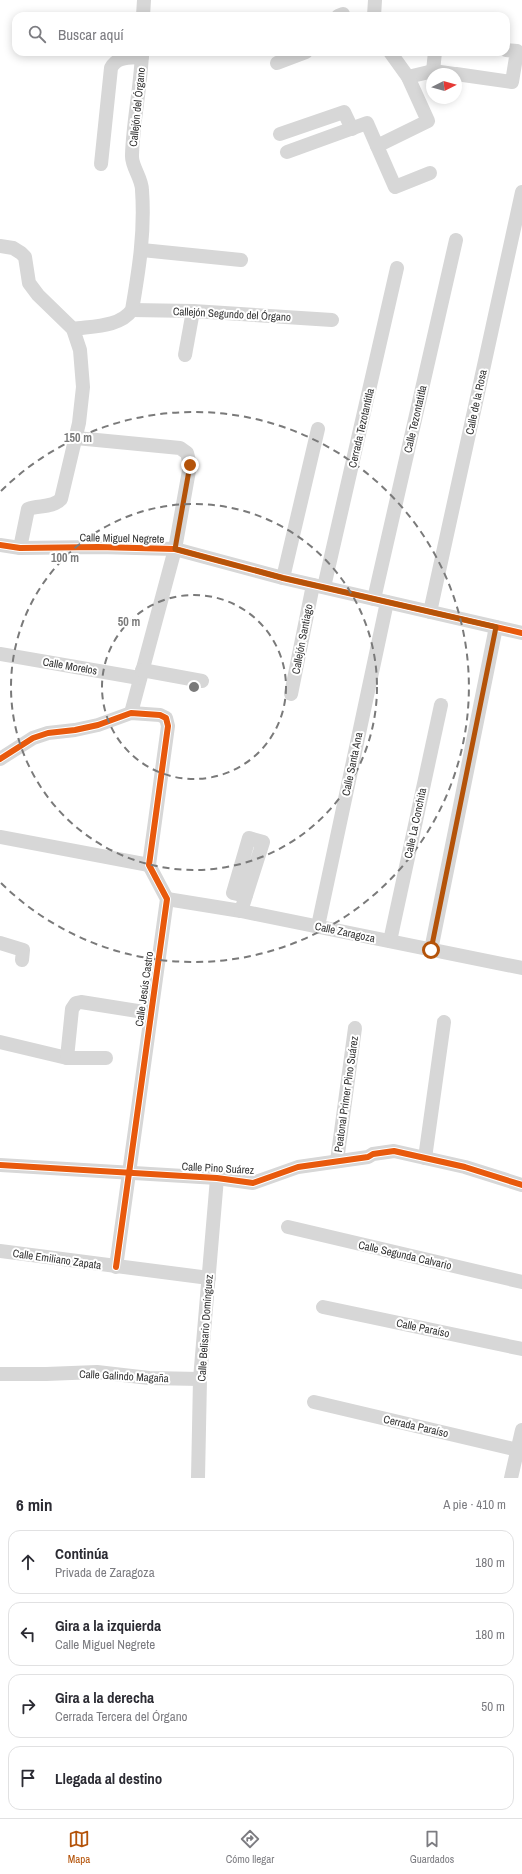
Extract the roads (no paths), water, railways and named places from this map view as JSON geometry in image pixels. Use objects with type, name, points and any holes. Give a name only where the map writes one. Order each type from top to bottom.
[{"type":"street","points":[[143,12],[144,0]]},
{"type":"street","points":[[374,12],[375,0]]},
{"type":"street","points":[[462,75],[512,82],[517,52],[510,51]]},
{"type":"street","points":[[101,164],[111,68],[113,62],[119,58],[134,56]]},
{"type":"street","name":"Callejón del Órgano","points":[[132,310],[142,250],[144,226],[142,187],[132,157],[142,56]]},
{"type":"street","points":[[277,63],[295,56]]},
{"type":"street","points":[[377,146],[428,121],[408,77],[393,56]]},
{"type":"street","points":[[433,68],[435,56]]},
{"type":"street","points":[[408,77],[426,73]]},
{"type":"street","points":[[280,134],[344,112],[352,129]]},
{"type":"street","points":[[287,152],[367,123],[395,187],[430,173]]},
{"type":"street","name":"Calle de la Rosa","points":[[430,612],[522,192]]},
{"type":"street","name":"Calle Tezontatitla","points":[[380,600],[456,240]]},
{"type":"street","points":[[0,246],[13,248],[21,253],[24,258],[30,283],[38,295],[73,329],[80,350],[83,387],[76,438],[61,499],[58,503],[28,509],[20,548]]},
{"type":"street","points":[[142,250],[241,260]]},
{"type":"street","name":"Cerrada Tezotantitla","points":[[319,586],[397,268]]},
{"type":"street","points":[[73,329],[118,322],[127,317],[132,310]]},
{"type":"street","name":"Callejón Segundo del Órgano","points":[[132,310],[193,311],[332,320]]},
{"type":"street","points":[[185,355],[193,311]]},
{"type":"street","points":[[283,578],[318,429]]},
{"type":"street","points":[[76,438],[180,448],[187,453],[190,465],[175,549],[131,713]]},
{"type":"street","name":"Calle Miguel Negrete","points":[[0,546],[20,548],[98,546],[175,549],[283,578],[522,633]]},
{"type":"street","name":"Callejón Santiago","points":[[292,694],[319,586]]},
{"type":"street","name":"Calle Santa Ana","points":[[318,926],[380,600]]},
{"type":"street","points":[[431,950],[496,627]]},
{"type":"street","name":"Calle Morelos","points":[[0,654],[202,681]]},
{"type":"street","name":"Calle La Conchita","points":[[390,941],[441,705]]},
{"type":"street","points":[[0,759],[33,738],[48,733],[75,730],[98,725],[131,713],[160,715],[166,718],[168,726],[149,865],[166,899]]},
{"type":"street","points":[[0,837],[149,865]]},
{"type":"street","points":[[241,911],[246,896]]},
{"type":"street","name":"Calle Zaragoza","points":[[166,899],[241,911],[522,968]]},
{"type":"street","name":"Calle Jesús Castro","points":[[116,1266],[127,1173],[166,899]]},
{"type":"street","points":[[0,943],[23,950],[22,960]]},
{"type":"street","points":[[67,1058],[72,1009],[76,1002],[150,1013]]},
{"type":"street","points":[[425,1158],[444,1022]]},
{"type":"street","name":"Peatonal Primer Pino Suárez","points":[[337,1161],[355,1028]]},
{"type":"street","points":[[0,1042],[67,1058],[106,1058]]},
{"type":"street","name":"Calle Pino Suárez","points":[[0,1164],[217,1178],[253,1183],[298,1167],[368,1157],[373,1154],[394,1151],[465,1167],[522,1185]]},
{"type":"street","name":"Calle Belisario Domínguez","points":[[198,1478],[200,1379],[217,1178]]},
{"type":"street","name":"Calle Segunda Calvario","points":[[288,1227],[522,1282]]},
{"type":"street","name":"Calle Emiliano Zapata","points":[[0,1251],[208,1278]]},
{"type":"street","name":"Calle Paraíso","points":[[323,1306],[522,1349]]},
{"type":"street","name":"Calle Galindo Magaña","points":[[0,1374],[97,1372],[149,1378],[200,1379]]},
{"type":"street","name":"Cerrada Paraíso","points":[[314,1402],[518,1450]]},
{"type":"street","points":[[511,1478],[522,1430]]}]
